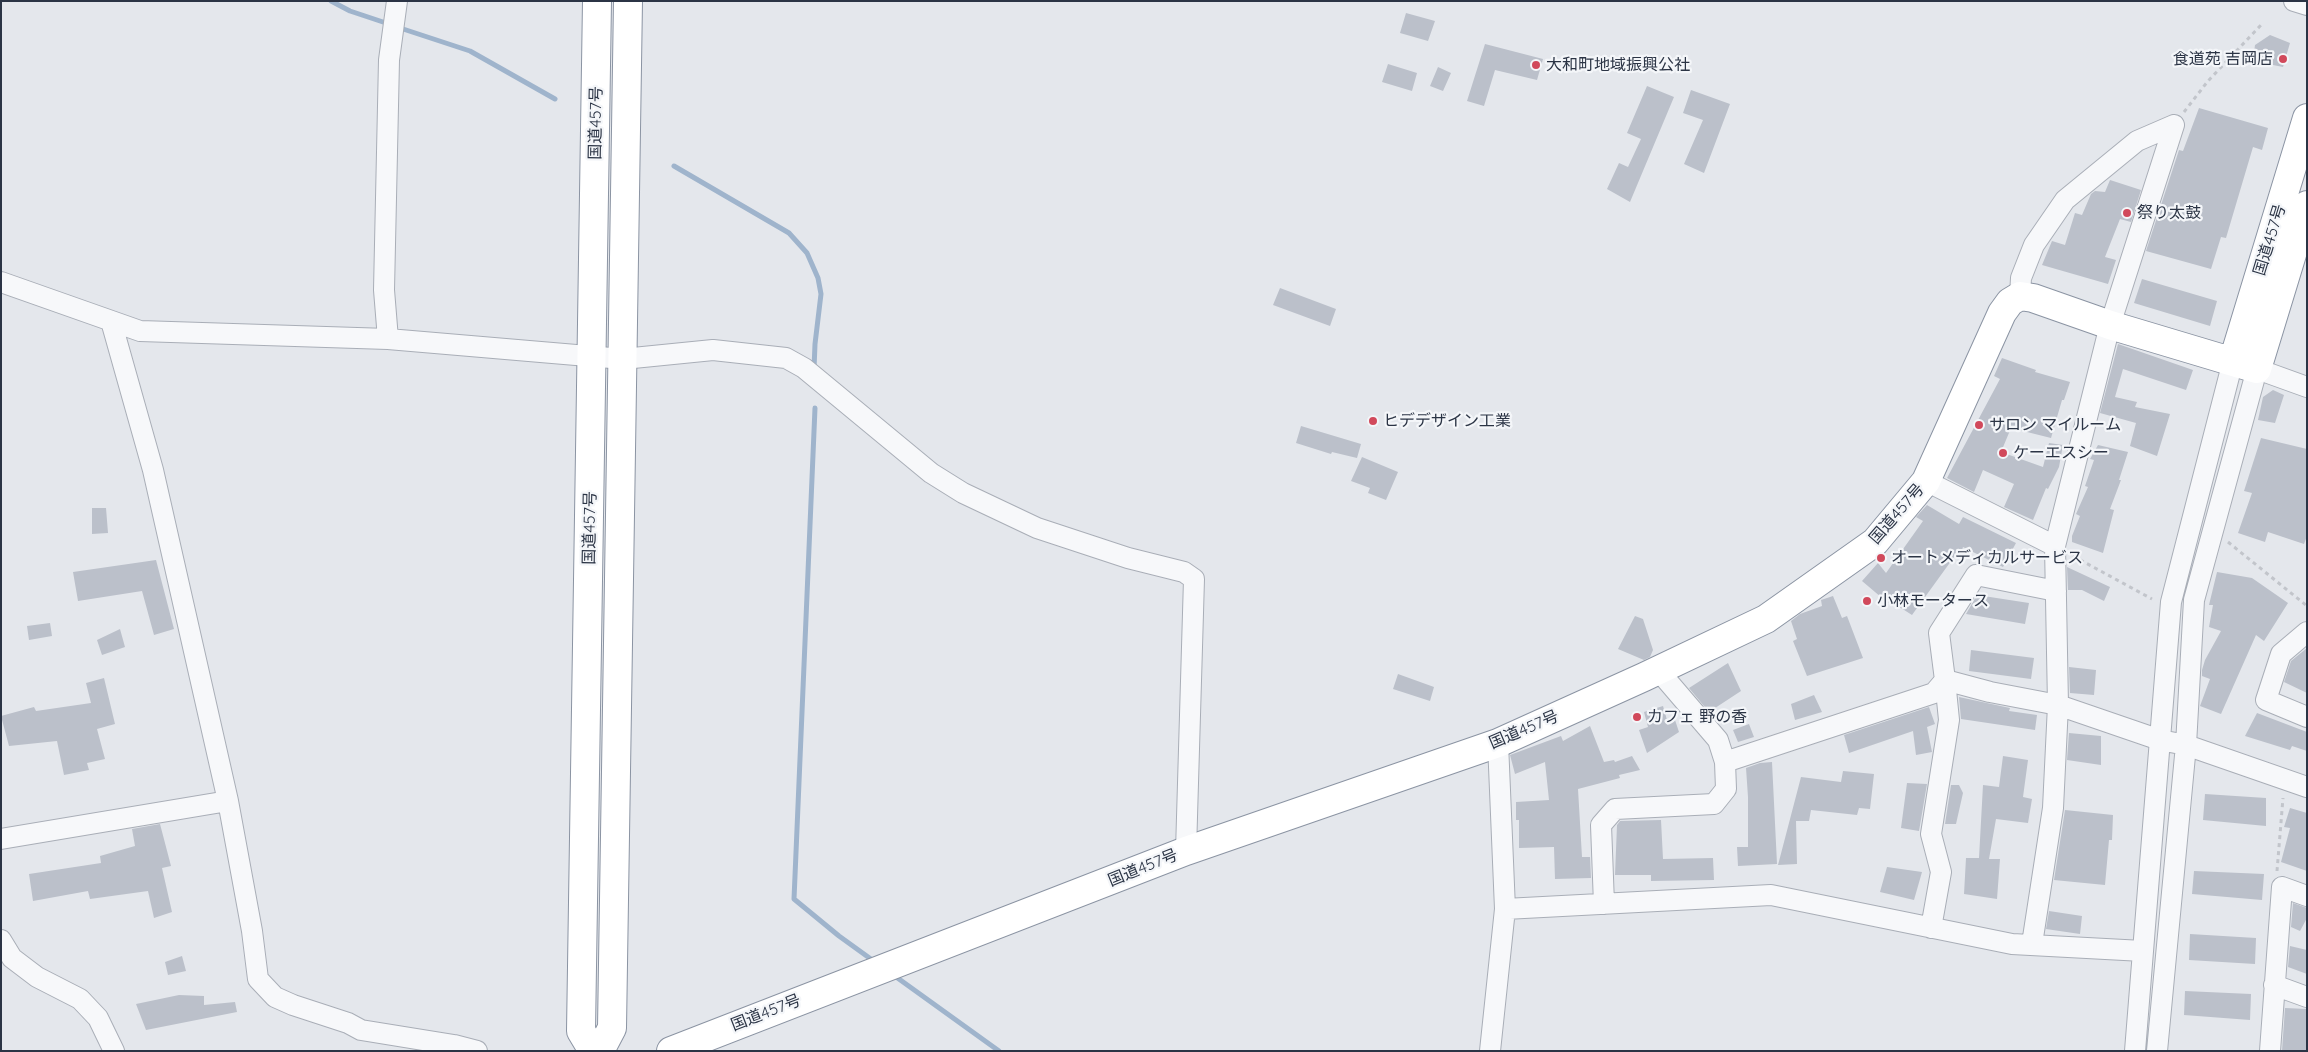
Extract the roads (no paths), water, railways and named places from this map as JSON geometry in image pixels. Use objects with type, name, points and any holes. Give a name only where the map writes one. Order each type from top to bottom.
[{"type":"highway","name":"国道457号","points":[[593,1051],[581,1031],[597,1]]},
{"type":"highway","name":"国道457号","points":[[600,1051],[612,1028],[628,1]]},
{"type":"highway","name":"国道457号","points":[[2245,365],[2307,118]]},
{"type":"highway","name":"国道457号","points":[[2245,365],[2307,205]]},
{"type":"highway","name":"国道457号","points":[[671,1051],[913,959],[1186,851],[1498,743],[1766,619],[1874,542],[1926,481],[2002,313],[2010,302],[2020,296]]},
{"type":"highway","points":[[2020,296],[2033,298],[2110,325],[2245,365]]},
{"type":"street","points":[[388,339],[384,290],[389,60],[397,1]]},
{"type":"street","points":[[2294,1],[2307,5]]},
{"type":"street","points":[[2020,296],[2021,278],[2034,245],[2065,200],[2137,141],[2174,125],[2110,325],[2055,546],[2058,705],[2053,808],[2032,944]]},
{"type":"street","points":[[1,282],[140,331],[388,339],[592,358],[623,359],[714,350],[786,358],[804,368],[931,473],[963,493],[1038,528],[1128,558],[1190,574],[1194,579],[1186,851]]},
{"type":"street","points":[[111,321],[153,470],[228,801],[252,931],[258,979],[275,997],[361,1030],[454,1045],[477,1051]]},
{"type":"street","points":[[2245,365],[2307,387]]},
{"type":"street","points":[[2135,1051],[2171,602],[2245,365]]},
{"type":"street","points":[[2157,1051],[2186,745],[2194,600],[2245,365]]},
{"type":"street","points":[[1926,481],[2055,546]]},
{"type":"street","points":[[1931,928],[1941,872],[1931,834],[1949,720],[1939,633],[1976,575],[2056,591]]},
{"type":"street","points":[[2307,632],[2281,654],[2266,700],[2307,716]]},
{"type":"street","points":[[1604,904],[1601,825],[1615,809],[1714,804],[1726,789],[1725,762],[1718,740],[1658,670]]},
{"type":"street","points":[[1945,680],[1990,692],[2058,705],[2160,740],[2186,745],[2307,788]]},
{"type":"street","points":[[1725,762],[1934,693],[1945,680]]},
{"type":"street","points":[[1490,1051],[1505,909],[1498,743]]},
{"type":"street","points":[[1,839],[228,801]]},
{"type":"street","points":[[2270,1051],[2282,888],[2307,896]]},
{"type":"street","points":[[1505,909],[1771,895],[2012,944],[2143,951]]},
{"type":"street","points":[[1,940],[12,958],[37,977],[80,998],[98,1018],[114,1051]]},
{"type":"street","points":[[2274,986],[2307,997]]},
{"type":"waterway","points":[[331,1],[350,11],[389,24]]},
{"type":"waterway","points":[[397,27],[470,51],[555,99]]},
{"type":"waterway","points":[[674,166],[789,233],[807,253],[818,278],[821,294],[814,369]]},
{"type":"waterway","points":[[815,408],[794,899],[839,936],[875,962]]},
{"type":"waterway","points":[[892,974],[999,1051]]},
{"type":"place","name":"食道苑 吉岡店","points":[[2283,59]]},
{"type":"place","name":"大和町地域振興公社","points":[[1536,65]]},
{"type":"place","name":"祭り太鼓","points":[[2127,213]]},
{"type":"place","name":"ヒデデザイン工業","points":[[1373,421]]},
{"type":"place","name":"サロン マイルーム","points":[[1979,425]]},
{"type":"place","name":"ケーエスシー","points":[[2003,453]]},
{"type":"place","name":"オートメディカルサービス","points":[[1881,558]]},
{"type":"place","name":"小林モータース","points":[[1867,601]]},
{"type":"place","name":"カフェ 野の香","points":[[1637,717]]}]
